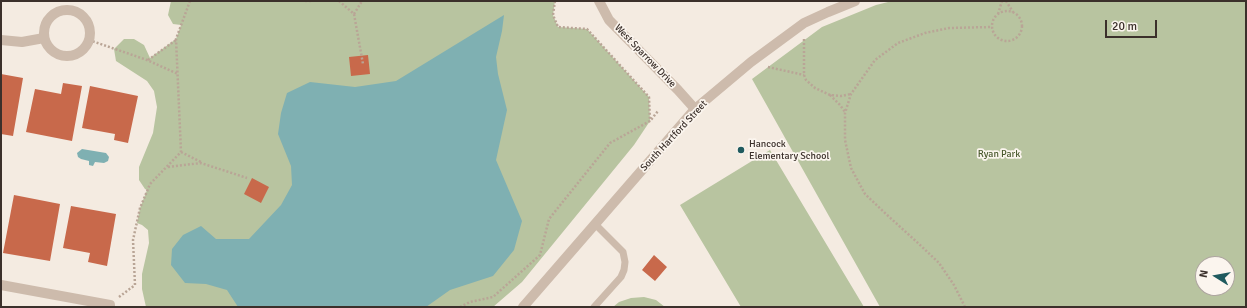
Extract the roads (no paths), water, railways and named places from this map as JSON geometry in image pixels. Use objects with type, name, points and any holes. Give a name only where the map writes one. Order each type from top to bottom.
[{"type":"street","name":"West Sparrow Drive","points":[[599,1],[609,20],[695,109]]},
{"type":"street","name":"South Hartford Street","points":[[523,307],[695,109],[751,62],[804,23],[855,1]]},
{"type":"street","points":[[64,9],[79,12],[89,24],[91,32],[90,40],[86,47],[74,55],[58,55],[47,45],[44,38],[44,30],[50,16],[64,9]]},
{"type":"street","points":[[1,40],[22,42],[44,38]]},
{"type":"street","points":[[1,285],[110,306]]},
{"type":"lane","points":[[594,307],[621,277],[625,262],[623,252],[595,224]]},
{"type":"water","points":[[504,15],[496,57],[498,74],[507,110],[496,160],[522,221],[514,250],[493,276],[450,290],[426,307],[238,307],[227,290],[206,284],[185,283],[171,265],[172,249],[183,235],[201,226],[216,239],[249,239],[281,205],[292,185],[291,166],[278,134],[281,113],[287,93],[310,82],[355,87],[396,81]]},
{"type":"water","points":[[82,149],[106,153],[109,157],[108,161],[104,163],[95,162],[93,166],[89,165],[89,161],[78,157],[77,153]]},
{"type":"place","name":"Hancock Elementary School","points":[[741,150]]},
{"type":"park label","name":"Ryan Park","points":[[999,154]]}]
